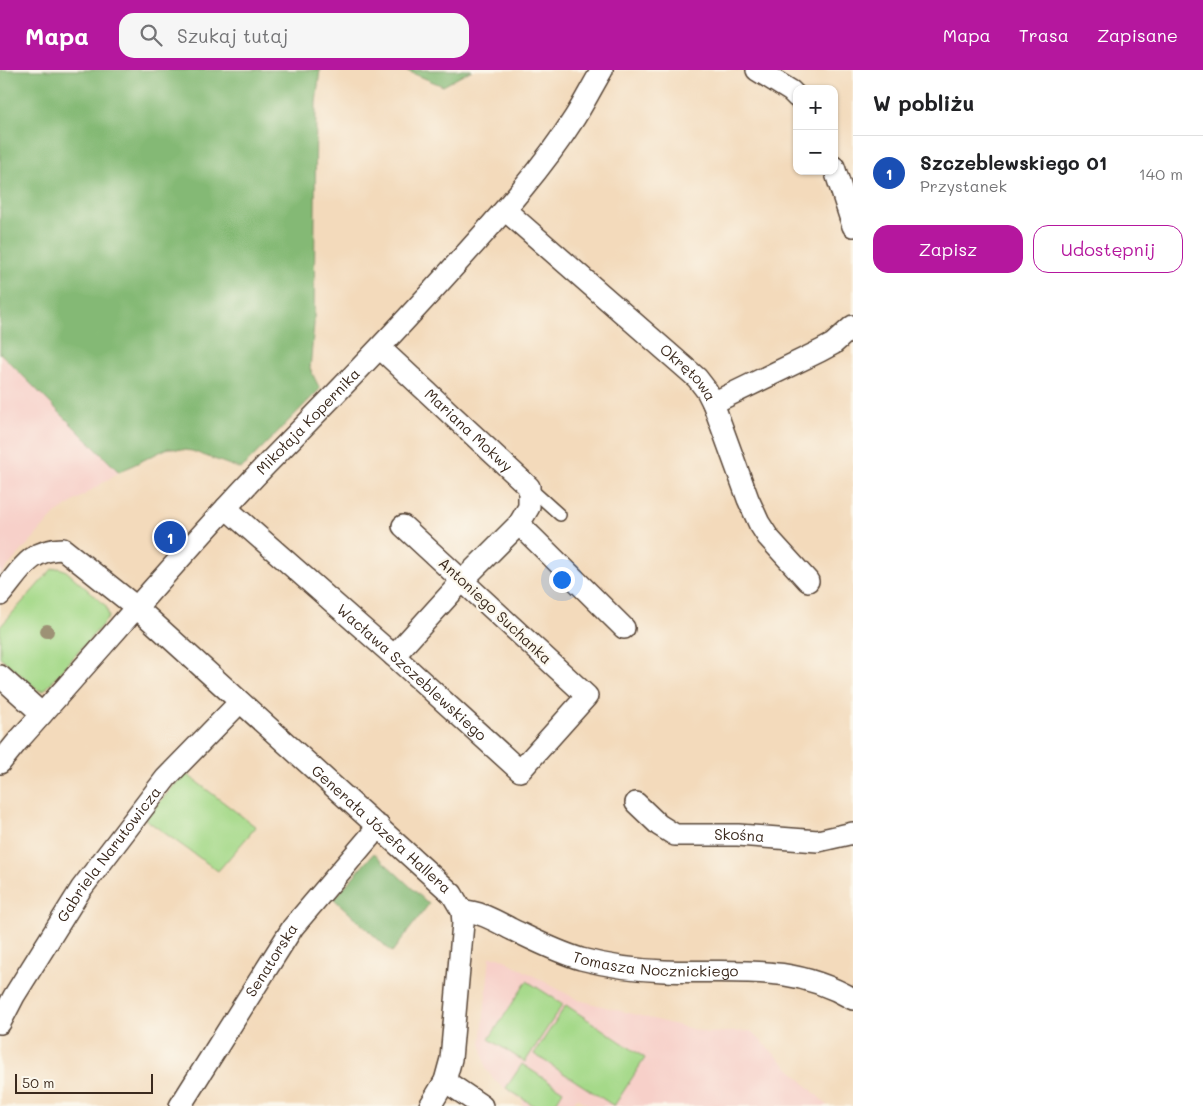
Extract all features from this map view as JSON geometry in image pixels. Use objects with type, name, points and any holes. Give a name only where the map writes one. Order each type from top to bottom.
[{"type":"street","name":"Mikołaja Kopernika","points":[[0,763],[136,607],[226,508],[380,348],[505,210],[530,180],[576,116],[602,70]]},
{"type":"street","points":[[757,70],[793,93]]},
{"type":"street","points":[[837,175],[853,226]]},
{"type":"street","name":"Okrętowa","points":[[505,210],[697,378],[713,403],[759,524],[768,537],[808,581]]},
{"type":"street","points":[[713,403],[833,344],[853,326]]},
{"type":"street","name":"Mariana Mokwy","points":[[380,348],[529,487]]},
{"type":"street","points":[[394,656],[462,581],[519,524],[529,507],[529,487]]},
{"type":"street","name":"Wacława Szczeblewskiego","points":[[226,508],[394,656],[520,771],[587,696]]},
{"type":"street","points":[[519,524],[624,628]]},
{"type":"street","name":"Antoniego Suchanka","points":[[403,526],[587,696]]},
{"type":"street","name":"Generała Józefa Hallera","points":[[0,595],[31,558],[49,549],[63,549],[136,607],[379,826],[446,888],[462,912]]},
{"type":"street","points":[[0,676],[42,714]]},
{"type":"street","name":"Gabriela Narutowicza","points":[[0,1023],[14,996],[81,889],[166,778],[240,702]]},
{"type":"street","name":"Skośna","points":[[636,803],[659,825],[675,835],[738,835],[818,841],[853,834]]},
{"type":"street","name":"Senatorska","points":[[180,1106],[293,927],[379,826]]},
{"type":"street","name":"Tomasza Nocznickiego","points":[[462,912],[469,911],[487,917],[548,946],[580,958],[617,966],[662,971],[777,973],[804,978],[841,992],[853,999]]},
{"type":"street","points":[[430,1106],[445,1081],[451,1059],[462,912]]},
{"type":"street","points":[[445,1081],[482,1106]]},
{"type":"lane","points":[[529,487],[560,515]]},
{"type":"shaded area","points":[[0,354],[119,472],[55,514],[0,575]]},
{"type":"shaded area","points":[[490,957],[499,957],[578,1000],[708,1033],[751,1031],[828,1106],[590,1106],[577,1098],[571,1106],[524,1106],[522,1104],[523,1101],[496,1082],[486,1069],[481,1044]]},
{"type":"green space","points":[[0,70],[320,70],[316,103],[314,324],[310,369],[320,389],[241,469],[192,451],[168,448],[119,472],[0,353]]},
{"type":"green space","points":[[405,70],[472,70],[443,86]]},
{"type":"green space","points":[[52,569],[65,570],[106,606],[109,617],[44,691],[38,690],[0,657],[0,627]]},
{"type":"green space","points":[[185,773],[256,827],[218,871],[145,819]]},
{"type":"green space","points":[[374,853],[429,904],[392,952],[334,899]]},
{"type":"green space","points":[[527,981],[563,1004],[525,1062],[489,1039]]},
{"type":"green space","points":[[566,1005],[645,1058],[614,1106],[534,1054]]},
{"type":"green space","points":[[522,1064],[563,1091],[554,1106],[534,1106],[506,1088]]},
{"type":"place","name":"Szczeblewskiego 01","points":[[170,537]]}]
